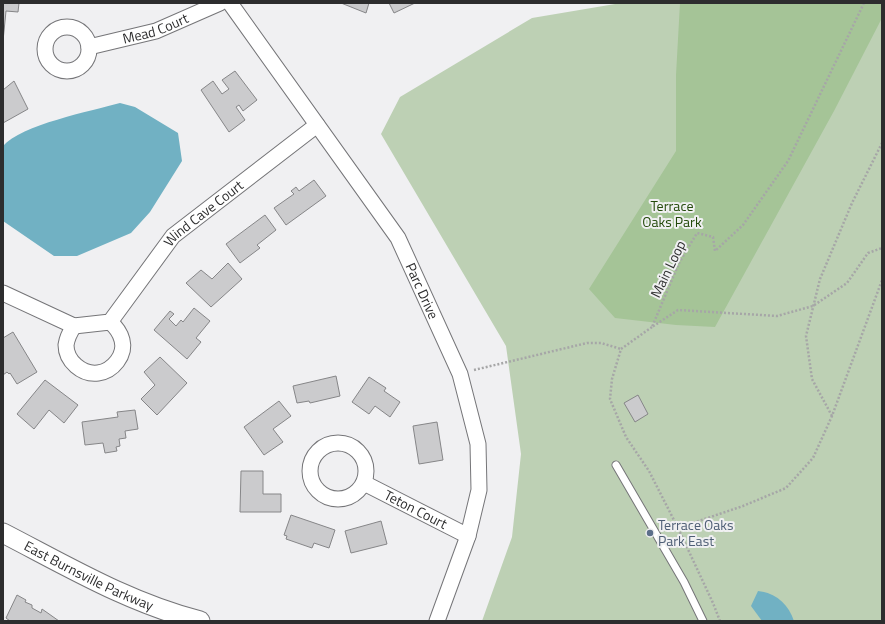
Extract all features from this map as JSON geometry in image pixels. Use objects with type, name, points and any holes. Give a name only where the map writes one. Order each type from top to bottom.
[{"type":"street","name":"Mead Court","points":[[89,47],[156,31],[220,3]]},
{"type":"street","name":"Parc Drive","points":[[230,3],[398,238],[460,374],[478,444],[479,490],[468,536],[437,621]]},
{"type":"street","name":"Wind Cave Court","points":[[110,322],[173,236],[317,125]]},
{"type":"street","points":[[3,293],[74,326],[110,322],[118,330],[122,341],[122,352],[117,362],[108,370],[98,373],[86,372],[76,366],[69,357],[66,346],[68,335],[74,326]]},
{"type":"street","name":"Teton Court","points":[[364,483],[468,536]]},
{"type":"street","name":"East Burnsville Parkway","points":[[3,533],[132,599],[175,615],[200,621]]},
{"type":"lane","points":[[616,465],[684,582],[703,621]]},
{"type":"path","name":"Main Loop","points":[[652,327],[679,263],[697,233],[713,237],[714,251],[743,225],[788,161],[864,3]]},
{"type":"path","points":[[832,416],[812,379],[806,336],[820,279],[852,203],[882,143]]},
{"type":"path","name":"Main Loop","points":[[652,327],[678,310],[777,316],[813,306],[847,283],[868,253],[882,248]]},
{"type":"path","points":[[678,528],[743,506],[786,488],[813,458],[832,416],[882,280]]},
{"type":"path","points":[[652,327],[621,348],[612,379],[610,399],[626,437],[649,471],[678,528],[713,602],[720,621]]},
{"type":"path","points":[[460,374],[576,345],[601,343],[621,348]]},
{"type":"green space","name":"Terrace Oaks Park","points":[[621,3],[882,3],[882,621],[482,621],[512,537],[521,454],[506,346],[381,134],[400,97],[532,18]]},
{"type":"green space","points":[[680,3],[882,3],[882,18],[834,111],[715,327],[676,325],[615,318],[589,289],[676,151],[676,75]]},
{"type":"water","points":[[120,103],[135,107],[178,133],[182,161],[150,212],[131,233],[77,256],[54,256],[3,221],[3,146],[12,138],[40,125]]},
{"type":"water","points":[[758,591],[770,594],[780,600],[788,609],[794,621],[762,621],[751,606]]},
{"type":"building","points":[[3,3],[19,3],[18,12],[6,11],[3,41]]},
{"type":"building","points":[[341,3],[369,3],[366,13]]},
{"type":"building","points":[[389,3],[415,3],[394,13]]},
{"type":"building","points":[[235,71],[257,100],[243,111],[239,105],[236,107],[245,120],[229,132],[201,90],[213,81],[222,94],[229,89],[222,80]]},
{"type":"building","points":[[14,81],[28,109],[3,123],[3,90]]},
{"type":"building","points":[[314,180],[326,196],[286,225],[274,208],[294,194],[291,191],[296,187],[299,191]]},
{"type":"building","points":[[265,215],[276,230],[257,245],[260,248],[240,263],[226,244]]},
{"type":"building","points":[[228,263],[242,279],[211,307],[186,283],[201,270],[212,279]]},
{"type":"building","points":[[194,308],[210,321],[196,338],[201,342],[187,359],[154,330],[170,311],[174,314],[169,319],[176,326],[181,320],[183,322]]},
{"type":"building","points":[[13,332],[37,372],[17,384],[10,373],[9,374],[7,372],[3,375],[3,338]]},
{"type":"building","points":[[160,357],[187,383],[157,415],[141,399],[155,385],[144,372]]},
{"type":"building","points":[[336,376],[340,396],[310,403],[309,401],[297,403],[293,386]]},
{"type":"building","points":[[369,377],[386,388],[384,391],[400,402],[390,417],[375,406],[369,414],[352,402]]},
{"type":"building","points":[[45,380],[78,405],[64,423],[49,410],[34,429],[17,414]]},
{"type":"building","points":[[638,395],[648,414],[635,422],[624,403]]},
{"type":"building","points":[[279,401],[291,416],[273,429],[283,442],[264,455],[244,427]]},
{"type":"building","points":[[135,410],[138,429],[125,431],[126,438],[119,439],[120,446],[116,447],[117,451],[105,453],[103,443],[85,445],[82,422],[118,417],[117,412]]},
{"type":"building","points":[[437,422],[443,460],[419,464],[413,426]]},
{"type":"building","points":[[241,471],[263,471],[263,494],[281,494],[281,512],[240,512]]},
{"type":"building","points":[[291,515],[335,530],[329,548],[314,543],[312,548],[286,539],[287,536],[284,535]]},
{"type":"building","points":[[381,521],[387,544],[351,553],[345,531]]},
{"type":"building","points":[[17,595],[26,600],[25,602],[32,605],[32,608],[41,613],[42,609],[59,621],[10,621],[6,618]]},
{"type":"place","name":"Terrace Oaks Park East","points":[[650,533]]}]
